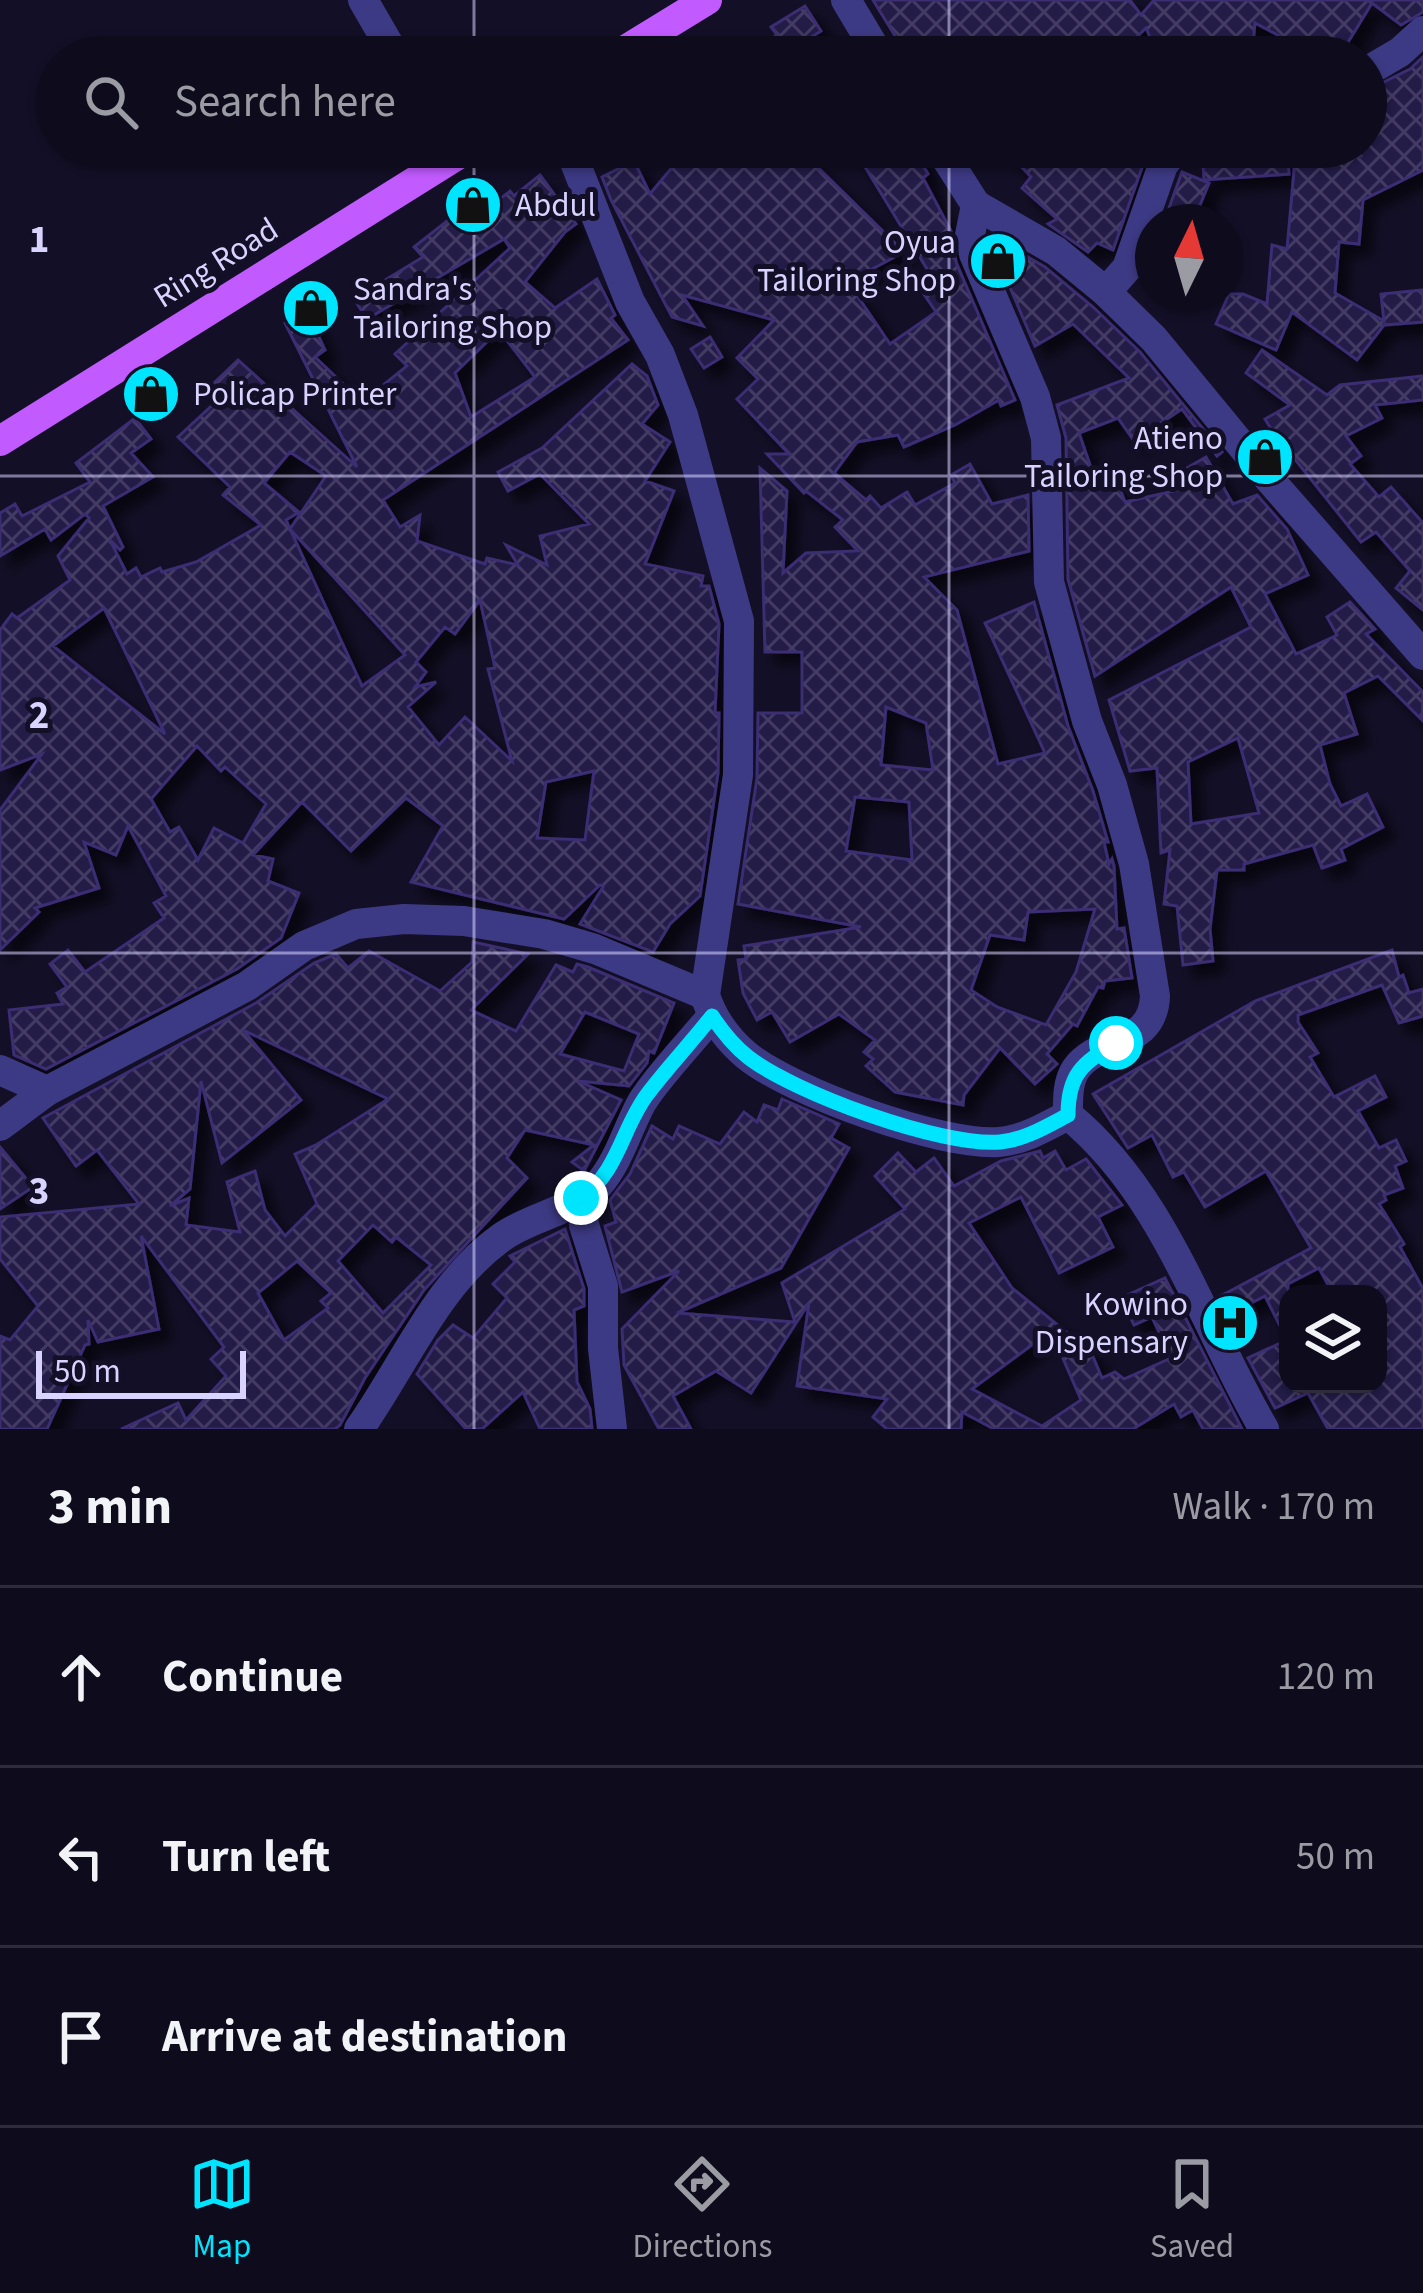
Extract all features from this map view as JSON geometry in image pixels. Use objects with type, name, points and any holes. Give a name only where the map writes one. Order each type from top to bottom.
[{"type":"main road","points":[[648,36],[706,0]]},
{"type":"main road","name":"Ring Road","points":[[0,441],[429,168]]},
{"type":"street","points":[[363,0],[384,36]]},
{"type":"street","points":[[846,0],[867,36]]},
{"type":"street","points":[[1387,60],[1423,31]]},
{"type":"street","points":[[359,1429],[384,1394],[405,1351],[467,1271],[502,1237],[597,1187],[620,1154],[645,1097],[708,1005],[738,775],[739,621],[683,415],[660,355],[630,302],[577,168]]},
{"type":"street","points":[[952,168],[976,205],[1026,231],[1106,292],[1178,365],[1270,480],[1423,655]]},
{"type":"street","points":[[1106,292],[1127,268],[1162,168]]},
{"type":"street","points":[[976,205],[970,235],[974,254],[1035,397],[1046,438],[1048,582],[1134,864],[1155,996],[1154,1015],[1142,1029],[1076,1069],[1068,1090],[1068,1115]]},
{"type":"street","points":[[0,1126],[47,1091],[248,986],[304,946],[356,924],[404,919],[464,921],[544,934],[595,949],[708,1005],[748,1057],[843,1106],[923,1129],[1000,1142],[1036,1132],[1068,1115]]},
{"type":"street","points":[[0,1070],[47,1091]]},
{"type":"street","points":[[1068,1115],[1089,1132],[1154,1214],[1264,1429]]},
{"type":"street","points":[[581,1198],[584,1225],[603,1286],[603,1348],[612,1429]]},
{"type":"building","points":[[873,0],[1130,0],[1141,15],[1154,0],[1423,0],[1423,12],[1401,25],[1372,3],[1352,36],[1279,36],[1255,23],[1254,36],[1150,36],[1146,28],[1138,36],[895,36]]},
{"type":"building","points":[[805,6],[821,31],[813,36],[775,36],[771,27]]},
{"type":"building","points":[[1423,57],[1423,170],[1363,200],[1359,244],[1339,242],[1335,293],[1384,321],[1381,294],[1423,290],[1423,322],[1384,325],[1357,360],[1292,312],[1276,350],[1216,324],[1221,312],[1243,312],[1243,294],[1267,304],[1272,245],[1287,249],[1294,168],[1387,168],[1387,80]]},
{"type":"building","points":[[620,168],[637,168],[650,194],[672,168],[818,168],[904,252],[848,282],[890,344],[936,312],[917,284],[930,274],[866,168],[924,168],[928,174],[923,178],[951,231],[956,262],[1015,400],[1001,406],[999,400],[904,447],[898,435],[857,442],[834,473],[881,508],[907,492],[915,505],[955,483],[951,475],[970,464],[992,504],[1028,495],[1029,551],[924,577],[957,610],[998,764],[1045,753],[985,623],[1034,602],[1068,726],[1108,842],[1104,842],[1109,864],[1112,859],[1114,866],[1117,929],[1124,928],[1132,978],[1105,981],[1103,988],[1098,987],[1077,1026],[1073,1024],[1047,1054],[1057,1064],[1035,1084],[1000,1048],[964,1095],[963,1105],[895,1092],[866,1066],[873,1059],[864,1052],[875,1040],[839,1014],[790,1042],[772,1012],[757,1020],[743,993],[738,960],[746,959],[744,946],[861,927],[738,904],[757,778],[758,713],[802,713],[802,652],[765,652],[760,468],[787,491],[783,573],[806,553],[858,551],[835,527],[843,520],[804,493],[767,454],[789,454],[737,399],[758,379],[737,358],[774,320],[682,295],[703,326],[672,317],[602,177]],"holes":[[[886,707],[926,723],[933,770],[881,765]],[[855,797],[909,802],[912,860],[846,851]],[[1095,909],[1076,972],[1046,1025],[997,1007],[971,990],[990,935],[1024,940],[1028,912]]]},
{"type":"building","points":[[1023,168],[1142,168],[1113,250],[1097,243],[1088,252],[1048,224],[1057,219],[1022,188],[1031,177]]},
{"type":"building","points":[[1203,168],[1289,168],[1289,174],[1204,180]]},
{"type":"building","points":[[1182,172],[1209,183],[1200,204],[1170,204]]},
{"type":"building","points":[[540,175],[576,224],[525,282],[555,308],[597,279],[615,315],[611,318],[628,340],[383,500],[400,527],[420,515],[417,541],[485,564],[487,558],[518,565],[506,545],[547,565],[540,536],[589,524],[540,474],[508,491],[498,472],[542,448],[632,364],[647,376],[658,405],[642,424],[670,442],[645,481],[674,491],[645,564],[703,576],[701,586],[709,586],[719,624],[718,773],[700,896],[670,924],[653,952],[580,924],[600,885],[564,919],[411,882],[443,826],[406,798],[351,851],[302,802],[253,855],[273,859],[268,881],[299,893],[281,938],[237,969],[46,1069],[14,1055],[9,1010],[63,1004],[57,993],[67,987],[50,964],[68,950],[85,972],[164,918],[154,903],[166,896],[128,826],[116,855],[84,842],[99,888],[35,908],[39,912],[0,950],[0,810],[42,754],[0,770],[0,630],[12,614],[17,618],[70,580],[58,556],[89,518],[85,514],[51,540],[45,529],[0,556],[0,513],[15,504],[22,516],[90,482],[76,463],[135,418],[151,439],[131,453],[153,477],[103,506],[123,547],[120,550],[110,540],[127,574],[136,568],[141,577],[160,568],[162,572],[196,562],[261,525],[223,495],[230,487],[178,437],[221,397],[212,385],[238,360],[357,467],[285,323],[307,311],[325,350],[315,357],[362,402],[407,366],[395,354],[510,248],[504,239],[367,319],[354,299],[423,257],[414,247],[466,206],[476,218],[510,191],[514,196]],"holes":[[[499,330],[535,377],[471,417],[455,373]],[[290,452],[326,476],[290,529],[286,520],[299,512],[264,483]],[[290,529],[405,655],[362,686]],[[480,600],[495,668],[488,669],[512,761],[465,717],[439,745],[408,707],[436,682],[415,687],[426,672],[416,662],[445,627],[455,634]],[[104,608],[165,734],[53,646]],[[197,746],[221,771],[225,767],[266,804],[243,843],[214,828],[198,860],[179,827],[170,832],[151,799]],[[594,771],[585,840],[537,838],[546,782]]]},
{"type":"building","points":[[1005,244],[1045,267],[1093,307],[1140,352],[1222,452],[1217,456],[1182,409],[1134,441],[1118,418],[1079,433],[1098,488],[1117,481],[1125,502],[1187,488],[1178,473],[1206,457],[1233,504],[1257,495],[1287,529],[1308,575],[1265,594],[1296,654],[1337,635],[1327,617],[1350,602],[1375,629],[1366,634],[1423,692],[1422,720],[1378,676],[1344,693],[1357,734],[1320,745],[1330,784],[1341,806],[1367,794],[1383,827],[1341,849],[1345,860],[1322,868],[1313,845],[1244,864],[1244,870],[1217,870],[1210,929],[1213,961],[1183,965],[1177,906],[1164,904],[1170,850],[1161,853],[1157,768],[1130,771],[1109,700],[1251,627],[1231,587],[1095,676],[1068,579],[1066,438],[1057,405],[1129,378],[1073,324],[1035,346],[994,250]],"holes":[[[1238,738],[1259,813],[1191,824],[1188,762]]]},
{"type":"building","points":[[710,337],[722,357],[704,368],[691,349]]},
{"type":"building","points":[[1262,350],[1327,395],[1340,385],[1423,376],[1423,400],[1375,405],[1382,418],[1346,436],[1361,456],[1350,464],[1379,497],[1391,487],[1423,523],[1423,610],[1396,588],[1410,571],[1376,532],[1361,542],[1273,432],[1265,419],[1290,405],[1246,373]]},
{"type":"building","points":[[473,942],[528,954],[471,1010],[516,1031],[556,965],[573,972],[577,964],[588,967],[674,1003],[654,1053],[649,1051],[647,1063],[629,1086],[578,1081],[621,1100],[584,1171],[572,1162],[594,1145],[525,1130],[507,1158],[527,1178],[424,1290],[365,1378],[340,1425],[335,1429],[121,1429],[178,1403],[186,1420],[226,1376],[211,1359],[224,1347],[141,1236],[159,1329],[98,1342],[88,1320],[89,1344],[47,1429],[0,1429],[0,1336],[10,1340],[38,1306],[0,1259],[0,1217],[139,1204],[97,1150],[76,1166],[43,1118],[256,1003],[314,963],[336,954],[348,968],[369,951],[440,991],[472,962]],"holes":[[[585,1012],[639,1034],[624,1071],[560,1054]],[[243,1030],[388,1099],[295,1154],[317,1204],[285,1236],[265,1210],[255,1171],[227,1182],[240,1232],[186,1225],[189,1198],[170,1206],[190,1189],[201,1081],[222,1163],[301,1100]],[[373,1225],[431,1265],[383,1313],[338,1261]],[[297,1261],[331,1293],[321,1301],[328,1308],[284,1340],[258,1293]]]},
{"type":"building","points":[[1392,950],[1409,993],[1423,989],[1423,1016],[1399,1023],[1382,985],[1298,1015],[1298,1022],[1318,1053],[1310,1057],[1334,1097],[1375,1076],[1386,1097],[1358,1111],[1379,1148],[1396,1140],[1406,1161],[1395,1166],[1403,1188],[1384,1195],[1386,1200],[1379,1204],[1404,1244],[1400,1247],[1423,1289],[1423,1429],[1328,1429],[1308,1393],[1387,1393],[1387,1285],[1328,1285],[1319,1268],[1279,1285],[1279,1324],[1265,1296],[1228,1315],[1219,1297],[1311,1248],[1266,1171],[1205,1207],[1184,1172],[1173,1177],[1152,1135],[1128,1148],[1093,1094],[1255,1001]]},
{"type":"building","points":[[782,1099],[839,1124],[831,1138],[849,1148],[781,1268],[677,1313],[795,1322],[782,1283],[905,1209],[875,1176],[898,1153],[916,1172],[934,1158],[954,1186],[1001,1161],[1040,1151],[1043,1158],[1055,1151],[1066,1170],[1086,1159],[1122,1205],[1098,1217],[1113,1247],[1059,1273],[1021,1197],[969,1223],[1012,1288],[1091,1352],[1102,1378],[1115,1372],[1124,1379],[1171,1358],[1152,1317],[1134,1325],[1121,1298],[1165,1278],[1242,1429],[1203,1429],[1193,1410],[1181,1417],[1174,1404],[1133,1429],[994,1429],[962,1412],[961,1429],[887,1429],[873,1417],[887,1399],[797,1386],[809,1303],[751,1393],[716,1371],[673,1396],[691,1429],[659,1429],[624,1365],[622,1329],[679,1271],[622,1292],[605,1226],[616,1222],[610,1200],[630,1174],[652,1126],[673,1139],[679,1126],[720,1144],[744,1112],[757,1122],[764,1105],[778,1110]],"holes":[[[1051,1331],[1081,1400],[1042,1426],[972,1389]]]},
{"type":"building","points":[[0,1147],[33,1187],[0,1209]]},
{"type":"building","points":[[565,1229],[584,1289],[584,1306],[574,1310],[577,1382],[590,1409],[592,1429],[540,1429],[523,1392],[482,1429],[466,1429],[417,1374],[453,1325],[473,1338],[507,1298],[493,1284],[515,1262],[510,1256]]},
{"type":"building","points":[[1279,1344],[1279,1393],[1308,1393],[1275,1408],[1248,1358]]},
{"type":"place","name":"Abdul","points":[[473,205]]},
{"type":"place","name":"Oyua Tailoring Shop","points":[[998,261]]},
{"type":"place","name":"Sandra's Tailoring Shop","points":[[311,308]]},
{"type":"place","name":"Policap Printer","points":[[151,394]]},
{"type":"place","name":"Atieno Tailoring Shop","points":[[1265,457]]},
{"type":"place","name":"Kowino Dispensary","points":[[1230,1323]]},
{"type":"route","points":[[581,1198],[597,1187],[620,1154],[645,1097],[712,1016],[748,1057],[843,1106],[956,1138],[1000,1142],[1036,1132],[1068,1115],[1068,1090],[1076,1069],[1116,1043]]}]
